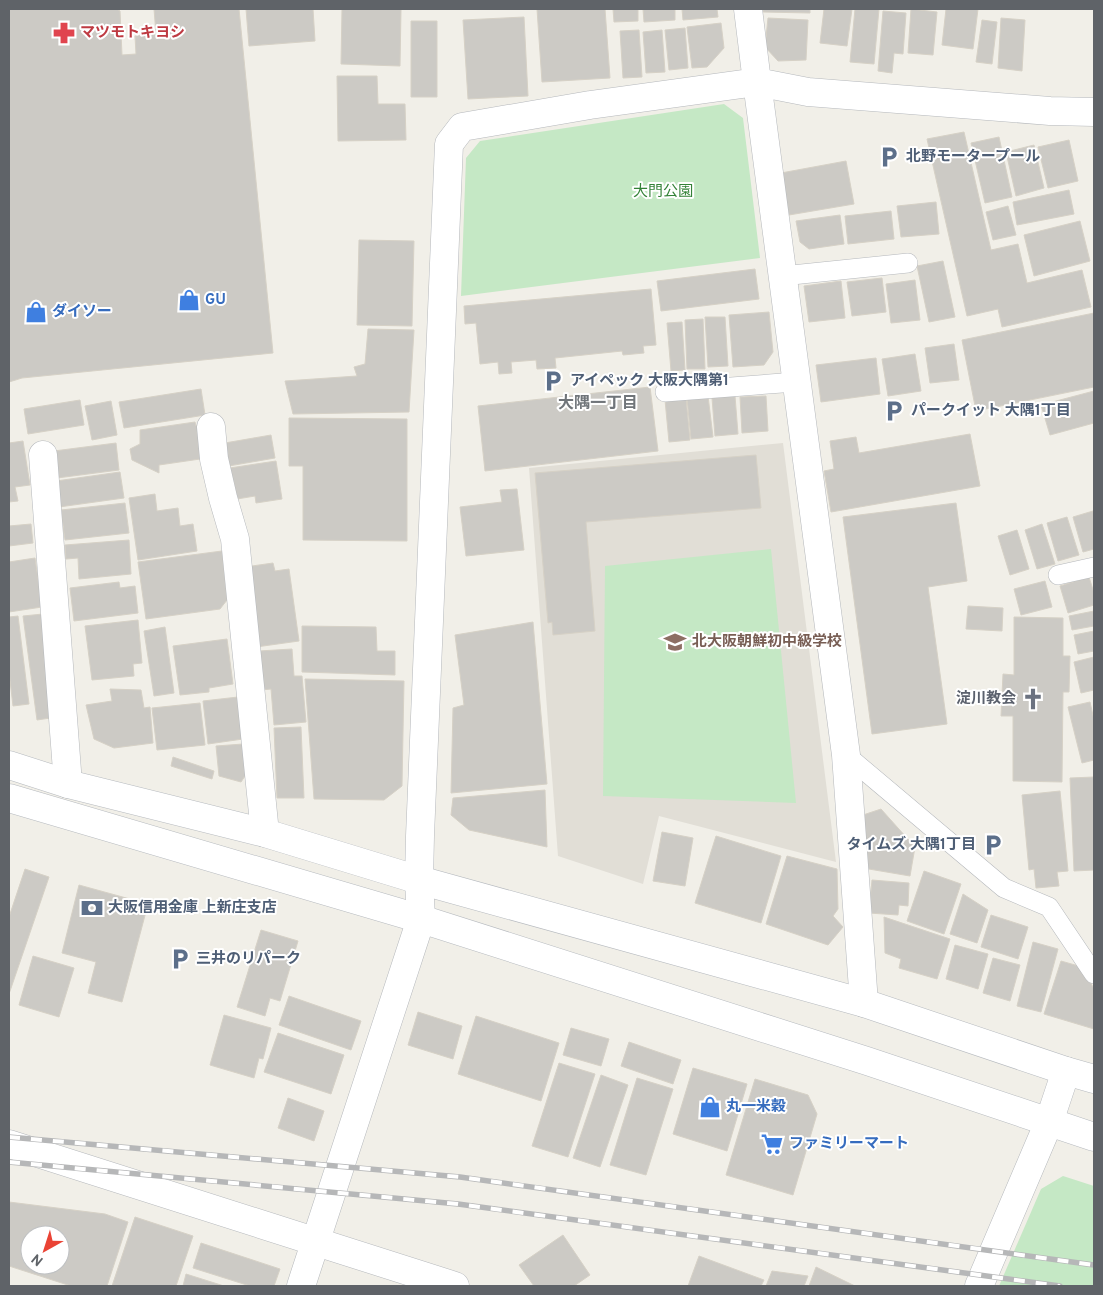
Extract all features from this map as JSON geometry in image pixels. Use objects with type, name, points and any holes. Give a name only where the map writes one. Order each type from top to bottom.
[{"type":"street","points":[[748,9],[846,755],[864,1003]]},
{"type":"street","points":[[301,1286],[421,919],[419,880],[421,806],[448,144],[462,127],[590,105],[757,82],[808,92],[1050,111],[1094,112]]},
{"type":"street","points":[[211,427],[214,459],[235,539],[266,833]]},
{"type":"street","points":[[43,455],[68,784]]},
{"type":"street","points":[[9,765],[68,784],[266,833],[419,880],[864,1003],[1094,1079]]},
{"type":"street","points":[[9,798],[421,919],[867,1061],[1094,1137]]},
{"type":"street","points":[[979,1286],[1049,1122],[1066,1071]]},
{"type":"street","points":[[9,1144],[454,1286]]},
{"type":"lane","points":[[782,276],[908,263]]},
{"type":"lane","points":[[665,392],[796,382]]},
{"type":"lane","points":[[1058,575],[1094,566]]},
{"type":"lane","points":[[846,755],[1004,888],[1050,907],[1094,974]]},
{"type":"shaded area","name":"北大阪朝鮮初中級学校","points":[[783,443],[836,862],[659,816],[643,884],[558,856],[529,468]]},
{"type":"green space","name":"大門公園","points":[[724,104],[743,118],[760,258],[461,296],[466,158],[480,141]]},
{"type":"green space","points":[[771,549],[796,803],[603,796],[605,566]]},
{"type":"green space","points":[[1063,1176],[1094,1186],[1094,1286],[999,1286],[1041,1189]]},
{"type":"building","points":[[9,9],[117,9],[120,11],[122,55],[136,54],[135,36],[156,34],[154,9],[239,9],[273,353],[22,378],[9,382]]},
{"type":"building","points":[[246,9],[313,9],[315,41],[249,46]]},
{"type":"building","points":[[342,9],[401,9],[400,66],[341,64]]},
{"type":"building","points":[[537,9],[605,9],[610,78],[542,82]]},
{"type":"building","points":[[613,9],[638,9],[638,21],[614,22]]},
{"type":"building","points":[[643,9],[675,9],[675,20],[644,22]]},
{"type":"building","points":[[682,9],[717,9],[718,17],[683,20]]},
{"type":"building","points":[[763,9],[810,9],[810,13],[763,12]]},
{"type":"building","points":[[824,9],[852,9],[847,46],[820,43]]},
{"type":"building","points":[[855,9],[879,9],[874,64],[850,62]]},
{"type":"building","points":[[911,9],[937,12],[933,55],[908,53]]},
{"type":"building","points":[[946,9],[978,9],[973,49],[942,45]]},
{"type":"building","points":[[883,11],[906,13],[903,54],[894,53],[892,73],[878,71]]},
{"type":"building","points":[[524,17],[528,96],[468,99],[463,20]]},
{"type":"building","points":[[768,18],[808,20],[806,60],[778,61],[765,47]]},
{"type":"building","points":[[1001,18],[1025,20],[1022,71],[998,68]]},
{"type":"building","points":[[982,20],[997,22],[992,64],[976,62]]},
{"type":"building","points":[[411,21],[437,21],[437,97],[411,97]]},
{"type":"building","points":[[721,23],[724,48],[707,67],[692,68],[687,27]]},
{"type":"building","points":[[685,28],[688,68],[669,70],[665,30]]},
{"type":"building","points":[[639,30],[642,77],[623,78],[620,31]]},
{"type":"building","points":[[662,30],[665,72],[646,73],[643,32]]},
{"type":"building","points":[[337,76],[377,76],[378,104],[405,104],[406,140],[338,141]]},
{"type":"building","points":[[964,132],[991,250],[1018,244],[1027,283],[1082,270],[1091,307],[1002,327],[998,309],[967,316],[927,139]]},
{"type":"building","points":[[999,137],[1012,197],[985,203],[971,143]]},
{"type":"building","points":[[1069,140],[1078,181],[1048,188],[1038,147]]},
{"type":"building","points":[[1034,145],[1044,188],[1016,196],[1006,152]]},
{"type":"building","points":[[846,161],[854,204],[789,215],[781,173]]},
{"type":"building","points":[[1069,190],[1074,214],[1017,225],[1013,202]]},
{"type":"building","points":[[936,202],[939,234],[901,237],[897,206]]},
{"type":"building","points":[[1008,206],[1016,235],[993,240],[986,212]]},
{"type":"building","points":[[891,211],[894,239],[848,244],[845,216]]},
{"type":"building","points":[[840,215],[844,244],[809,249],[800,242],[796,221]]},
{"type":"building","points":[[1080,221],[1090,261],[1034,276],[1024,235]]},
{"type":"building","points":[[359,240],[414,241],[412,326],[357,325]]},
{"type":"building","points":[[943,261],[955,317],[929,322],[917,266]]},
{"type":"building","points":[[755,269],[759,299],[661,311],[657,281]]},
{"type":"building","points":[[882,278],[886,312],[852,316],[847,282]]},
{"type":"building","points":[[915,280],[920,320],[891,323],[886,284]]},
{"type":"building","points":[[841,281],[845,318],[809,322],[804,286]]},
{"type":"building","points":[[651,289],[656,345],[643,346],[644,353],[623,355],[622,351],[555,358],[556,368],[537,369],[536,360],[511,362],[512,373],[499,374],[498,362],[480,364],[476,323],[465,324],[464,306]]},
{"type":"building","points":[[769,312],[773,352],[764,365],[733,367],[729,315]]},
{"type":"building","points":[[1094,313],[1094,387],[976,411],[962,340]]},
{"type":"building","points":[[705,317],[725,317],[728,366],[708,367]]},
{"type":"building","points":[[703,319],[705,369],[687,369],[685,320]]},
{"type":"building","points":[[682,322],[685,370],[671,371],[667,323]]},
{"type":"building","points":[[368,329],[414,330],[409,412],[293,414],[285,381],[357,376],[354,367],[365,364]]},
{"type":"building","points":[[954,344],[959,380],[930,383],[925,348]]},
{"type":"building","points":[[915,354],[921,391],[888,396],[882,359]]},
{"type":"building","points":[[876,358],[880,394],[821,402],[816,365]]},
{"type":"building","points":[[650,387],[658,451],[485,471],[478,406]]},
{"type":"building","points":[[201,389],[205,415],[124,428],[119,402]]},
{"type":"building","points":[[1094,391],[1094,423],[1050,435],[1041,405]]},
{"type":"building","points":[[708,396],[713,437],[691,439],[687,398]]},
{"type":"building","points":[[735,396],[738,434],[715,436],[712,398]]},
{"type":"building","points":[[766,396],[768,431],[742,433],[740,397]]},
{"type":"building","points":[[686,398],[690,440],[669,442],[665,400]]},
{"type":"building","points":[[80,400],[84,425],[28,434],[24,409]]},
{"type":"building","points":[[111,401],[117,435],[92,440],[85,406]]},
{"type":"building","points":[[289,418],[407,419],[407,541],[303,540],[303,466],[289,466]]},
{"type":"building","points":[[195,422],[196,426],[203,425],[207,458],[159,465],[159,473],[132,460],[130,449],[140,444],[140,430]]},
{"type":"building","points":[[970,434],[980,486],[831,512],[824,471],[834,469],[830,441],[856,437],[859,453]]},
{"type":"building","points":[[271,435],[275,458],[223,467],[219,444]]},
{"type":"building","points":[[23,441],[30,485],[15,487],[18,501],[9,502],[9,443]]},
{"type":"building","points":[[116,443],[119,470],[57,478],[54,451]]},
{"type":"building","points":[[756,455],[761,508],[586,522],[595,631],[553,635],[552,622],[548,623],[535,473]]},
{"type":"building","points":[[276,461],[282,499],[256,503],[255,496],[237,499],[234,482],[225,483],[223,469]]},
{"type":"building","points":[[120,472],[124,498],[59,507],[56,481]]},
{"type":"building","points":[[517,489],[524,550],[466,556],[460,507],[502,502],[500,490]]},
{"type":"building","points":[[155,494],[157,511],[178,508],[180,526],[193,524],[197,551],[138,560],[129,498]]},
{"type":"building","points":[[125,503],[129,533],[65,540],[61,510]]},
{"type":"building","points":[[956,503],[967,581],[928,587],[947,724],[872,734],[843,517]]},
{"type":"building","points":[[1093,511],[1094,549],[1083,552],[1073,517]]},
{"type":"building","points":[[1067,517],[1079,555],[1058,561],[1047,523]]},
{"type":"building","points":[[31,524],[33,543],[9,546],[9,526]]},
{"type":"building","points":[[1042,524],[1055,564],[1037,569],[1025,530]]},
{"type":"building","points":[[1017,530],[1029,569],[1010,575],[998,536]]},
{"type":"building","points":[[129,540],[131,574],[79,579],[78,558],[66,559],[65,545]]},
{"type":"building","points":[[222,551],[227,600],[220,609],[146,619],[138,562]]},
{"type":"building","points":[[35,558],[42,607],[9,612],[9,562]]},
{"type":"building","points":[[273,563],[275,571],[289,569],[299,641],[256,647],[245,567]]},
{"type":"building","points":[[1089,577],[1094,593],[1094,605],[1068,613],[1060,586]]},
{"type":"building","points":[[1045,581],[1052,607],[1021,615],[1014,589]]},
{"type":"building","points":[[119,582],[120,588],[135,586],[138,613],[74,621],[70,588]]},
{"type":"building","points":[[968,606],[1003,608],[1002,631],[966,629]]},
{"type":"building","points":[[1094,611],[1094,626],[1072,630],[1069,616]]},
{"type":"building","points":[[43,614],[57,717],[37,720],[23,616]]},
{"type":"building","points":[[18,616],[29,704],[13,706],[9,672],[9,617]]},
{"type":"building","points":[[1014,617],[1063,618],[1063,656],[1070,656],[1069,692],[1063,692],[1062,782],[1013,781],[1013,716],[1001,716],[1003,674],[1014,675]]},
{"type":"building","points":[[138,620],[142,663],[133,664],[134,676],[92,680],[85,626]]},
{"type":"building","points":[[533,622],[547,784],[451,793],[453,708],[464,705],[455,635]]},
{"type":"building","points":[[302,626],[376,627],[377,651],[395,651],[395,675],[302,672]]},
{"type":"building","points":[[165,627],[174,693],[154,696],[144,631]]},
{"type":"building","points":[[1094,631],[1094,651],[1078,654],[1074,635]]},
{"type":"building","points":[[227,639],[233,684],[209,688],[209,692],[180,695],[173,646]]},
{"type":"building","points":[[292,649],[294,676],[302,676],[306,722],[274,725],[271,689],[262,690],[259,651]]},
{"type":"building","points":[[1094,657],[1094,690],[1081,693],[1074,662]]},
{"type":"building","points":[[305,679],[404,681],[402,786],[384,800],[314,799]]},
{"type":"building","points":[[110,689],[141,690],[144,708],[150,707],[153,743],[114,748],[94,739],[86,705],[112,701]]},
{"type":"building","points":[[238,697],[243,739],[208,744],[203,701]]},
{"type":"building","points":[[1090,702],[1094,720],[1094,760],[1082,763],[1068,707]]},
{"type":"building","points":[[200,703],[205,745],[157,750],[152,708]]},
{"type":"building","points":[[301,727],[304,798],[277,798],[274,728]]},
{"type":"building","points":[[243,744],[247,773],[241,782],[219,776],[216,746]]},
{"type":"building","points":[[173,757],[214,771],[212,779],[171,766]]},
{"type":"building","points":[[1094,777],[1094,870],[1074,871],[1070,778]]},
{"type":"building","points":[[545,790],[547,847],[469,830],[451,815],[453,798]]},
{"type":"building","points":[[1060,791],[1068,871],[1057,872],[1059,886],[1036,888],[1034,869],[1029,870],[1022,795]]},
{"type":"building","points":[[881,809],[915,847],[910,876],[863,868],[860,816]]},
{"type":"building","points":[[662,832],[693,838],[685,886],[653,881]]},
{"type":"building","points":[[716,836],[781,856],[761,923],[695,903]]},
{"type":"building","points":[[787,856],[837,869],[838,909],[833,916],[843,927],[828,945],[766,924]]},
{"type":"building","points":[[25,869],[49,877],[9,994],[9,917]]},
{"type":"building","points":[[924,871],[961,884],[944,934],[907,921]]},
{"type":"building","points":[[872,880],[909,883],[908,906],[899,905],[898,915],[869,913]]},
{"type":"building","points":[[79,885],[148,904],[122,1002],[88,993],[96,962],[62,953]]},
{"type":"building","points":[[963,894],[988,910],[977,943],[950,934]]},
{"type":"building","points":[[991,915],[1028,927],[1018,959],[981,947]]},
{"type":"building","points":[[884,917],[950,939],[937,979],[899,968],[901,959],[885,953]]},
{"type":"building","points":[[261,930],[298,941],[280,1001],[270,998],[265,1016],[237,1007]]},
{"type":"building","points":[[1033,942],[1058,949],[1041,1012],[1017,1006]]},
{"type":"building","points":[[955,945],[988,954],[978,989],[946,979]]},
{"type":"building","points":[[33,956],[74,968],[59,1017],[19,1005]]},
{"type":"building","points":[[993,958],[1020,965],[1010,1001],[983,993]]},
{"type":"building","points":[[1061,961],[1082,967],[1094,989],[1094,1029],[1044,1014]]},
{"type":"building","points":[[289,996],[361,1021],[351,1050],[279,1025]]},
{"type":"building","points":[[418,1012],[462,1026],[453,1059],[408,1045]]},
{"type":"building","points":[[224,1015],[271,1028],[263,1059],[259,1058],[254,1078],[210,1065]]},
{"type":"building","points":[[476,1016],[559,1043],[541,1101],[458,1074]]},
{"type":"building","points":[[571,1028],[609,1039],[601,1066],[563,1055]]},
{"type":"building","points":[[278,1033],[344,1055],[331,1094],[264,1072]]},
{"type":"building","points":[[629,1042],[681,1060],[673,1084],[621,1066]]},
{"type":"building","points":[[559,1063],[595,1074],[568,1157],[532,1146]]},
{"type":"building","points":[[693,1068],[747,1084],[727,1151],[673,1134]]},
{"type":"building","points":[[601,1075],[628,1085],[600,1167],[573,1158]]},
{"type":"building","points":[[637,1078],[673,1089],[646,1175],[610,1165]]},
{"type":"building","name":"ファミリーマート","points":[[755,1079],[808,1095],[817,1114],[793,1195],[726,1175]]},
{"type":"building","points":[[288,1098],[324,1111],[314,1141],[278,1128]]},
{"type":"building","points":[[9,1202],[105,1214],[128,1222],[107,1286],[71,1286],[37,1275],[70,1275],[70,1225],[20,1225],[20,1270],[9,1266]]},
{"type":"building","points":[[135,1217],[193,1236],[176,1286],[112,1286]]},
{"type":"building","points":[[563,1235],[590,1275],[574,1286],[534,1286],[519,1265]]},
{"type":"building","points":[[201,1243],[280,1269],[274,1286],[250,1286],[193,1268]]},
{"type":"building","points":[[699,1256],[764,1280],[761,1286],[688,1286]]},
{"type":"building","points":[[816,1267],[855,1286],[809,1286]]},
{"type":"building","points":[[772,1271],[808,1276],[804,1286],[766,1286]]},
{"type":"building","points":[[186,1274],[224,1286],[183,1286]]},
{"type":"railway","points":[[9,1137],[460,1177],[1094,1265]]},
{"type":"railway","points":[[9,1162],[458,1204],[1060,1286]]},
{"type":"place","name":"マツモトキヨシ","points":[[64,33]]},
{"type":"place","name":"北野モータープール","points":[[889,157]]},
{"type":"place","name":"GU","points":[[189,300]]},
{"type":"place","name":"ダイソー","points":[[36,312]]},
{"type":"place","name":"アイペック 大阪大隅第1","points":[[553,381]]},
{"type":"place","name":"パークイット 大隅1丁目","points":[[894,411]]},
{"type":"place","name":"北大阪朝鮮初中級学校","points":[[675,642]]},
{"type":"place","name":"淀川教会","points":[[1033,699]]},
{"type":"place","name":"タイムズ 大隅1丁目","points":[[993,845]]},
{"type":"place","name":"大阪信用金庫 上新庄支店","points":[[92,908]]},
{"type":"place","name":"三井のリパーク","points":[[180,959]]},
{"type":"place","name":"丸一米穀","points":[[710,1107]]},
{"type":"place","name":"ファミリーマート","points":[[772,1144]]},
{"type":"district","name":"大隅一丁目","points":[[598,404]]}]
